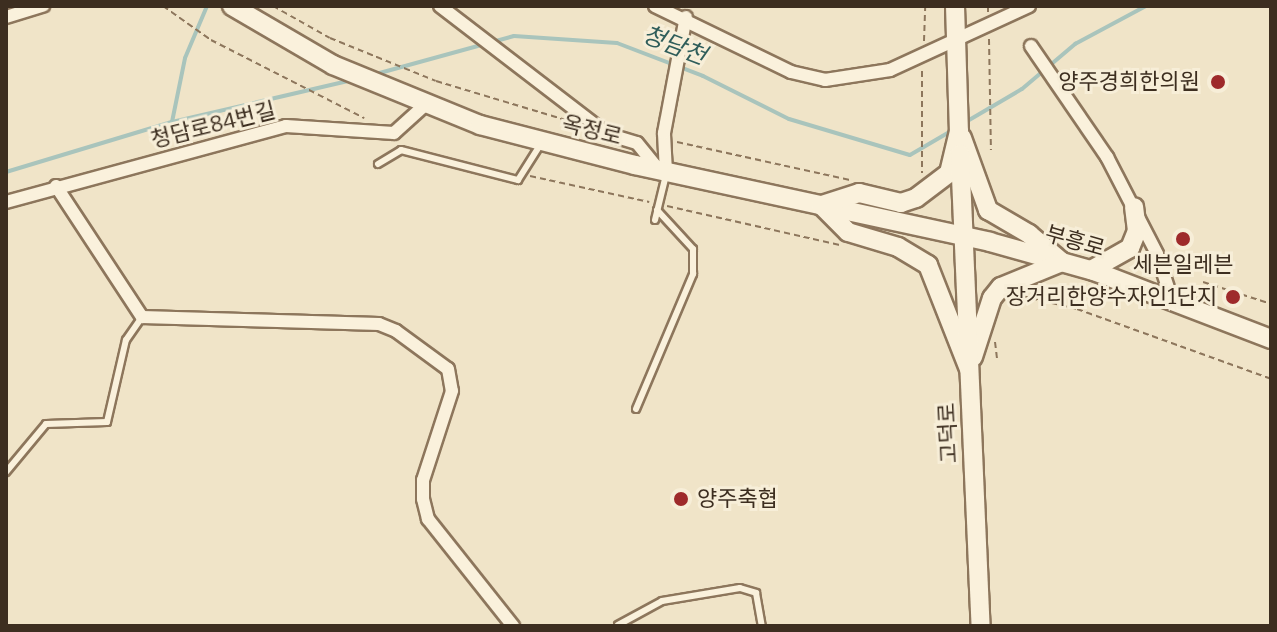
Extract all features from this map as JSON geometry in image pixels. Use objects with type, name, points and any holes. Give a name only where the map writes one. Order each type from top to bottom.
[{"type":"main road","name":"옥정로","points":[[232,6],[333,65],[418,102],[542,142],[962,237]]},
{"type":"main road","points":[[955,6],[962,237]]},
{"type":"main road","points":[[959,131],[949,173],[916,198],[901,203],[859,193],[821,205],[848,232],[898,247],[928,265],[969,369]]},
{"type":"main road","points":[[959,131],[975,163],[988,210],[1029,234],[1062,262],[1001,287],[992,298],[969,369]]},
{"type":"main road","points":[[1091,270],[1130,248],[1137,231],[1134,207]]},
{"type":"main road","name":"부흥로","points":[[962,237],[1091,270],[1271,339]]},
{"type":"main road","name":"고덕로","points":[[962,237],[981,626]]},
{"type":"street","points":[[6,17],[43,6]]},
{"type":"street","points":[[440,6],[596,127],[637,143],[662,171]]},
{"type":"street","points":[[655,6],[686,17],[791,72],[825,80],[890,70],[1029,6]]},
{"type":"street","points":[[662,171],[664,138],[686,17]]},
{"type":"street","points":[[1031,46],[1134,207],[1172,300]]},
{"type":"street","name":"청담로84번길","points":[[6,202],[286,126],[394,133],[418,102]]},
{"type":"street","points":[[56,186],[142,317],[379,324],[396,331],[448,369],[452,391],[423,480],[423,499],[428,519],[513,626]]},
{"type":"lane","points":[[378,164],[401,150],[497,179],[518,180],[542,142]]},
{"type":"lane","points":[[655,220],[662,171]]},
{"type":"lane","points":[[636,409],[693,274],[693,249],[658,207]]},
{"type":"lane","points":[[6,472],[46,424],[107,422],[126,340],[142,317]]},
{"type":"lane","points":[[618,625],[662,601],[740,588],[756,593],[762,626]]},
{"type":"path","points":[[273,6],[330,38],[436,81],[596,127]]},
{"type":"path","points":[[165,7],[211,40],[358,115]]},
{"type":"path","points":[[988,64],[991,150]]},
{"type":"path","points":[[921,77],[922,175]]},
{"type":"path","points":[[664,138],[856,181]]},
{"type":"path","points":[[521,174],[850,248]]},
{"type":"path","points":[[1203,282],[1271,304]]},
{"type":"path","points":[[1019,296],[1077,309],[1271,379]]},
{"type":"waterway","points":[[172,122],[185,58],[207,6]]},
{"type":"waterway","name":"청담천","points":[[964,123],[1022,89],[1075,44],[1146,6]]},
{"type":"waterway","name":"청담천","points":[[376,74],[514,36],[617,43],[703,76],[789,119],[910,155],[953,130]]},
{"type":"waterway","name":"청담천","points":[[6,172],[172,122],[352,80]]},
{"type":"place","name":"양주경희한의원","points":[[1218,82]]},
{"type":"place","name":"세븐일레븐","points":[[1183,239]]},
{"type":"place","name":"장거리한양수자인1단지","points":[[1233,297]]},
{"type":"place","name":"양주축협","points":[[681,499]]}]
